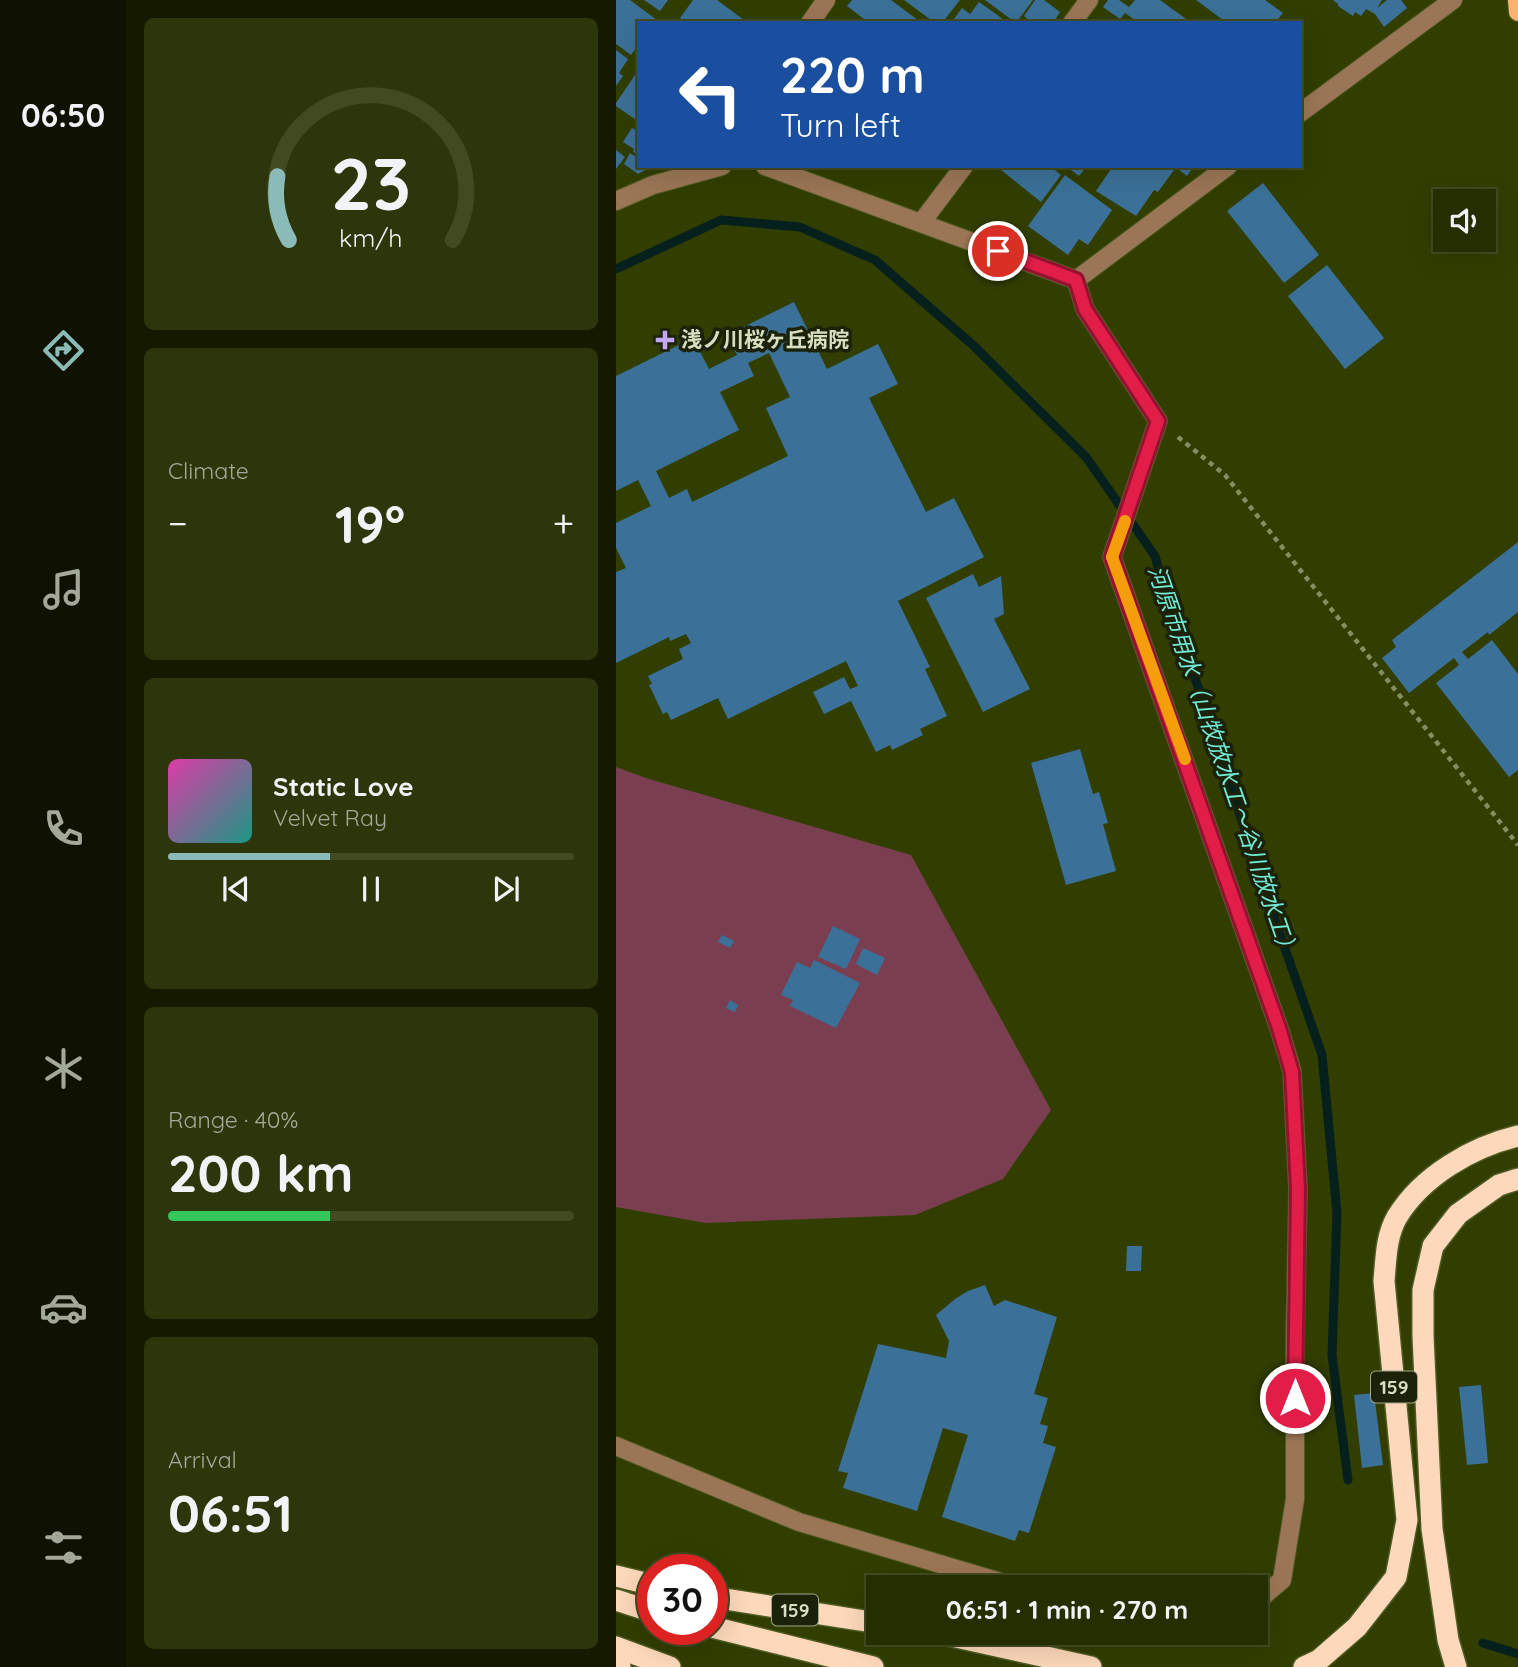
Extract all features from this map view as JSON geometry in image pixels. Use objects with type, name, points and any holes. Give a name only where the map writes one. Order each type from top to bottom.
[{"type":"highway","name":"159","points":[[1304,1667],[1319,1660],[1357,1627],[1396,1577],[1407,1520],[1384,1281],[1387,1243],[1397,1218],[1417,1191],[1439,1172],[1476,1151],[1518,1136]]},
{"type":"highway","name":"159","points":[[1456,1667],[1448,1640],[1432,1529],[1423,1349],[1423,1290],[1433,1246],[1458,1214],[1499,1185],[1518,1179]]},
{"type":"highway","points":[[616,1576],[637,1581]]},
{"type":"highway","points":[[616,1600],[637,1607]]},
{"type":"highway","name":"159","points":[[728,1600],[866,1621]]},
{"type":"highway","name":"159","points":[[728,1632],[873,1667]]},
{"type":"highway","points":[[992,1645],[1091,1667]]},
{"type":"highway","points":[[616,1647],[670,1667]]},
{"type":"main road","points":[[1517,0],[1518,12]]},
{"type":"street","points":[[811,21],[827,0]]},
{"type":"street","points":[[1073,21],[1089,0]]},
{"type":"street","points":[[1302,112],[1453,0]]},
{"type":"street","points":[[616,201],[653,185],[715,168]]},
{"type":"street","points":[[770,168],[1076,280]]},
{"type":"street","points":[[921,223],[962,168]]},
{"type":"street","points":[[1076,280],[1225,168]]},
{"type":"street","points":[[1076,280],[1085,309],[1158,421],[1112,557],[1279,1028],[1292,1072],[1298,1189],[1295,1499],[1282,1580],[1268,1592]]},
{"type":"street","points":[[616,1446],[799,1522],[977,1575]]},
{"type":"path","points":[[1158,421],[1224,474],[1518,845]]},
{"type":"shaded area","points":[[616,767],[911,855],[1051,1110],[1003,1179],[915,1215],[706,1223],[616,1207]]},
{"type":"building","points":[[616,0],[630,0],[657,20],[637,21],[637,47],[631,55],[616,44]]},
{"type":"building","points":[[644,0],[668,0],[660,11]]},
{"type":"building","points":[[693,0],[717,0],[745,21],[684,21],[680,18]]},
{"type":"building","points":[[852,0],[891,0],[919,21],[866,21],[847,6]]},
{"type":"building","points":[[904,0],[960,0],[944,21],[932,21]]},
{"type":"building","points":[[985,0],[1033,0],[1017,21],[1013,21]]},
{"type":"building","points":[[1035,0],[1044,0],[1060,12],[1054,21],[1030,21],[1024,16]]},
{"type":"building","points":[[1108,0],[1119,0],[1129,7],[1135,0],[1160,0],[1189,21],[1136,21],[1125,13],[1120,19],[1103,7]]},
{"type":"building","points":[[1196,0],[1265,0],[1283,13],[1277,21],[1224,21]]},
{"type":"building","points":[[1333,0],[1382,0],[1377,8],[1387,0],[1401,0],[1407,8],[1384,27],[1375,14],[1366,9],[1361,16],[1355,12],[1353,16]]},
{"type":"building","points":[[979,2],[1005,21],[952,21],[962,8],[970,14]]},
{"type":"building","points":[[616,50],[628,59],[619,73],[623,76],[616,86]]},
{"type":"building","points":[[637,72],[637,121],[616,106]]},
{"type":"building","points":[[632,128],[637,131],[637,154],[633,152],[634,149],[623,142]]},
{"type":"building","points":[[616,150],[625,157],[616,169]]},
{"type":"building","points":[[630,153],[637,158],[637,168],[649,168],[638,174],[624,164]]},
{"type":"building","points":[[998,168],[1052,168],[1061,175],[1041,202]]},
{"type":"building","points":[[1069,168],[1085,168],[1079,176]]},
{"type":"building","points":[[1112,168],[1174,170],[1158,192],[1154,190],[1136,216],[1096,191]]},
{"type":"building","points":[[1177,168],[1193,168],[1187,176]]},
{"type":"building","points":[[1065,175],[1112,210],[1088,245],[1079,239],[1068,255],[1028,226]]},
{"type":"building","points":[[1263,183],[1319,255],[1284,283],[1227,211]]},
{"type":"building","points":[[1327,265],[1384,338],[1345,369],[1288,296]]},
{"type":"building","points":[[794,302],[827,369],[878,344],[898,384],[869,398],[926,512],[954,498],[984,557],[898,601],[930,667],[925,669],[947,716],[920,729],[923,735],[892,750],[890,745],[876,752],[851,701],[824,714],[813,692],[844,677],[850,689],[858,686],[846,661],[728,719],[718,698],[671,720],[667,712],[663,714],[649,685],[652,684],[648,676],[683,659],[679,649],[691,643],[686,634],[670,641],[669,637],[616,663],[616,572],[626,568],[616,548],[616,523],[651,506],[638,480],[616,491],[616,376],[693,338],[709,369],[737,355],[727,335]],"holes":[[[769,353],[790,397],[766,408],[788,456],[692,502],[687,489],[669,498],[656,471],[739,430],[720,392],[754,376],[748,363]]]},
{"type":"building","points":[[1518,542],[1518,612],[1462,652],[1468,659],[1492,640],[1518,674],[1518,770],[1509,777],[1436,683],[1459,665],[1454,658],[1409,693],[1382,658],[1396,647],[1392,640]]},
{"type":"building","points":[[973,574],[979,587],[1001,576],[1004,614],[994,619],[1030,689],[983,712],[926,598]]},
{"type":"building","points":[[1080,749],[1093,794],[1099,792],[1108,823],[1103,824],[1116,871],[1066,885],[1031,763]]},
{"type":"building","points":[[833,926],[860,939],[846,969],[818,957]]},
{"type":"building","points":[[722,935],[734,941],[730,948],[718,942]]},
{"type":"building","points":[[863,948],[885,958],[877,975],[856,964]]},
{"type":"building","points":[[814,960],[860,983],[836,1028],[790,1006],[793,1000],[781,995],[797,962],[810,968]]},
{"type":"building","points":[[730,1000],[738,1005],[735,1012],[726,1008]]},
{"type":"building","points":[[1127,1246],[1142,1246],[1141,1271],[1126,1271]]},
{"type":"building","points":[[985,1285],[994,1306],[1005,1300],[1057,1317],[1034,1394],[1048,1398],[1040,1424],[1048,1426],[1043,1443],[1056,1447],[1029,1533],[1019,1530],[1015,1541],[942,1517],[968,1435],[943,1428],[917,1511],[843,1488],[848,1473],[838,1471],[878,1344],[946,1358],[949,1341],[936,1315],[968,1291]]},
{"type":"building","points":[[1481,1385],[1488,1463],[1467,1465],[1459,1387]]},
{"type":"building","points":[[1374,1393],[1383,1465],[1362,1468],[1354,1395]]},
{"type":"waterway","name":"河原市用水（山牧放水工～谷川放水工）","points":[[616,269],[721,220],[800,227],[875,260],[974,346],[1086,457],[1155,556],[1173,620],[1206,708],[1255,862],[1322,1055],[1337,1213],[1332,1355],[1348,1480]]},
{"type":"waterway","name":"河原市用水（山牧放水工～谷川放水工）","points":[[1483,1643],[1518,1654]]},
{"type":"slow traffic","points":[[1125,521],[1112,557],[1185,759]]},
{"type":"place","name":"浅ノ川桜ヶ丘病院","points":[[665,340]]},
{"type":"route","points":[[998,251],[1076,280],[1085,309],[1158,421],[1112,557],[1279,1028],[1292,1072],[1298,1189],[1295,1398]]}]
